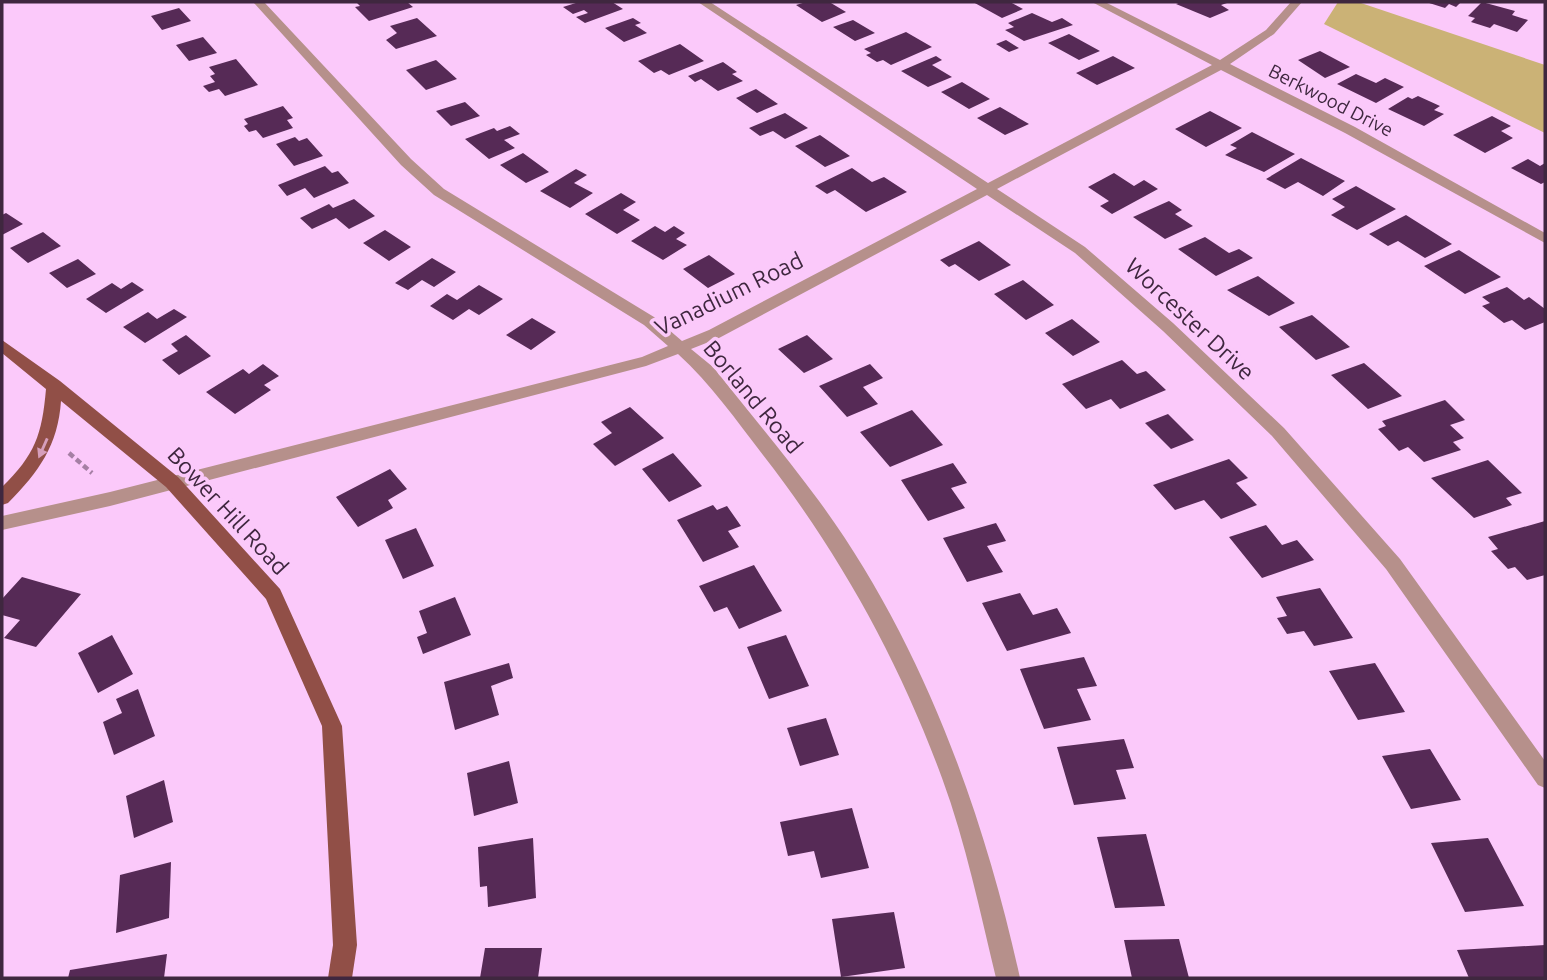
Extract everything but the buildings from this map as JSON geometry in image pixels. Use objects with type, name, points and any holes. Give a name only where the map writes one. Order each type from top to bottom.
[{"type":"main road","name":"Bower Hill Road","points":[[2,345],[172,482],[274,594],[332,726],[345,945],[340,978]]},
{"type":"main road","points":[[2,498],[35,466],[52,429],[54,385]]},
{"type":"street","name":"Borland Road","points":[[258,2],[406,162],[439,192],[649,321],[707,371],[813,506],[859,578],[913,680],[954,781],[989,900],[1008,978]]},
{"type":"street","name":"Worcester Drive","points":[[702,2],[1080,250],[1168,327],[1278,432],[1393,564],[1545,778]]},
{"type":"street","name":"Berkwood Drive","points":[[1097,2],[1350,130],[1545,239]]},
{"type":"street","name":"Vanadium Road","points":[[2,523],[646,361],[680,348],[714,334],[1219,65],[1270,32],[1297,2]]},
{"type":"path","points":[[69,453],[92,474]]},
{"type":"shaded area","points":[[1338,2],[1358,2],[1545,65],[1545,133],[1324,24]]}]
